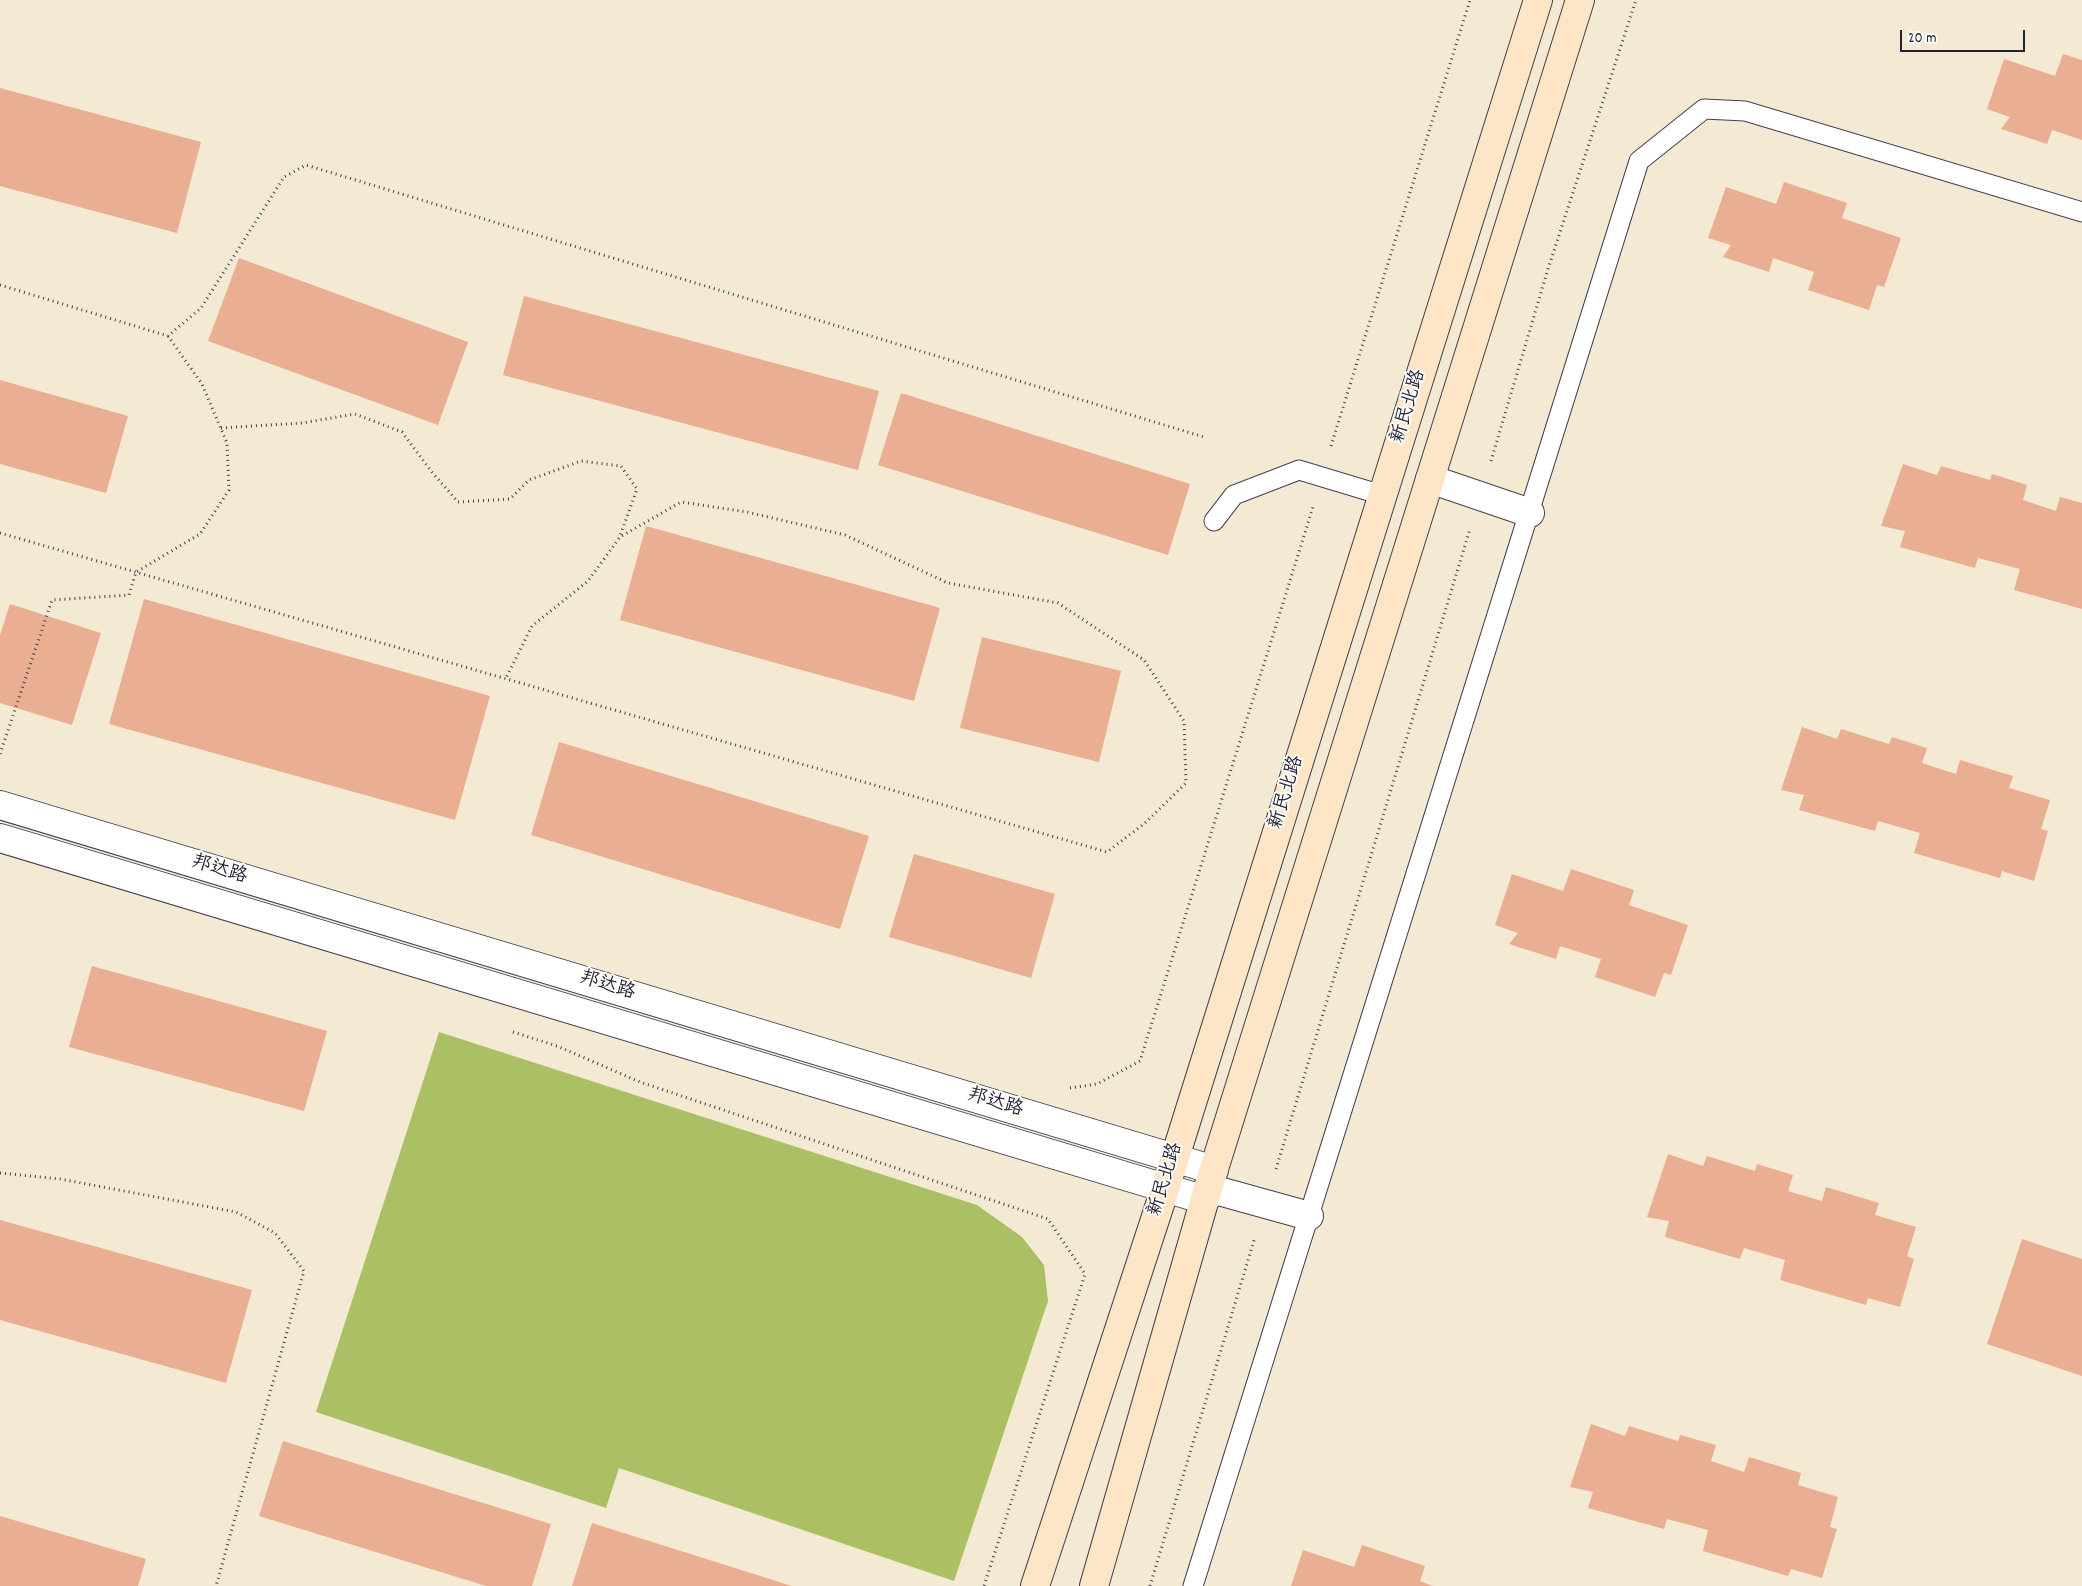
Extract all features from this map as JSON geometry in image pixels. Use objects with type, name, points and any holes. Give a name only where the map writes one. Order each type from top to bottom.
[{"type":"street","name":"新民北路","points":[[1036,1586],[1165,1189],[1538,0]]},
{"type":"street","points":[[1094,1586],[1209,1186],[1580,0]]},
{"type":"street","points":[[1430,479],[1530,513]]},
{"type":"street","name":"邦达路","points":[[0,805],[1174,1158],[1209,1186]]},
{"type":"street","name":"邦达路","points":[[0,838],[1165,1189],[1209,1186]]},
{"type":"street","points":[[1209,1186],[1309,1216]]},
{"type":"lane","points":[[1193,1586],[1639,161],[1704,109],[1745,111],[2082,212]]},
{"type":"lane","points":[[1214,521],[1234,495],[1299,470],[1382,495]]},
{"type":"path","points":[[1062,1089],[1097,1084],[1140,1061],[1470,0]]},
{"type":"path","points":[[1150,1586],[1548,269],[1636,0]]},
{"type":"path","points":[[168,336],[201,308],[284,177],[306,165],[1204,437]]},
{"type":"path","points":[[0,285],[168,336],[202,384],[227,443],[229,490],[200,534],[136,572],[129,595],[52,600],[0,754]]},
{"type":"path","points":[[221,428],[302,422],[355,414],[402,432],[431,471],[458,502],[510,500],[529,480],[581,461],[621,466],[637,489],[620,537],[588,581],[532,626],[506,678]]},
{"type":"path","points":[[0,532],[1107,852],[1145,823],[1186,783],[1184,721],[1144,660],[1058,603],[948,583],[844,536],[747,512],[681,502],[620,537]]},
{"type":"path","points":[[510,1032],[557,1046],[640,1082],[1048,1219],[1086,1274],[984,1586]]},
{"type":"path","points":[[0,1173],[60,1179],[236,1212],[275,1233],[304,1271],[216,1586]]},
{"type":"green space","points":[[439,1032],[977,1205],[1022,1237],[1044,1265],[1048,1301],[954,1581],[619,1468],[606,1508],[316,1412]]},
{"type":"building","points":[[2063,54],[2082,60],[2082,140],[2052,130],[2047,144],[2001,129],[2010,117],[1987,109],[2004,59],[2055,76]]},
{"type":"building","points":[[0,88],[201,142],[177,233],[0,186]]},
{"type":"building","points":[[1784,182],[1847,203],[1842,218],[1901,238],[1884,287],[1877,285],[1869,310],[1808,290],[1814,272],[1773,258],[1769,272],[1723,257],[1731,245],[1708,238],[1726,187],[1776,204]]},
{"type":"building","points":[[239,258],[468,342],[438,425],[208,341]]},
{"type":"building","points":[[524,296],[879,391],[858,470],[503,375]]},
{"type":"building","points":[[0,380],[128,416],[106,493],[0,464]]},
{"type":"building","points":[[901,393],[1190,484],[1168,555],[878,465]]},
{"type":"building","points":[[1903,464],[1937,475],[1941,466],[1990,480],[1992,474],[2027,485],[2023,500],[2056,511],[2060,497],[2082,503],[2082,609],[2014,590],[2020,569],[1978,558],[1975,568],[1900,547],[1905,531],[1881,526]]},
{"type":"building","points":[[646,526],[940,608],[914,701],[620,620]]},
{"type":"building","points":[[144,599],[490,696],[455,820],[109,724]]},
{"type":"building","points":[[10,604],[101,633],[72,725],[0,703],[0,635]]},
{"type":"building","points":[[982,637],[1121,671],[1099,762],[960,728]]},
{"type":"building","points":[[1802,727],[1837,739],[1841,729],[1889,744],[1892,737],[1927,748],[1922,763],[1956,774],[1960,760],[2013,776],[2009,788],[2050,800],[2041,829],[2048,831],[2034,881],[2002,871],[2000,878],[1914,853],[1920,833],[1878,821],[1875,831],[1799,810],[1804,795],[1781,790]]},
{"type":"building","points":[[559,742],[869,836],[840,929],[531,835]]},
{"type":"building","points":[[914,854],[1055,894],[1031,978],[889,937]]},
{"type":"building","points":[[1571,869],[1634,890],[1629,905],[1688,925],[1671,975],[1664,973],[1655,997],[1595,977],[1601,959],[1560,946],[1556,959],[1509,944],[1518,933],[1495,925],[1512,874],[1563,891]]},
{"type":"building","points":[[92,966],[327,1031],[304,1111],[69,1047]]},
{"type":"building","points":[[1668,1154],[1703,1166],[1707,1156],[1755,1171],[1757,1164],[1793,1175],[1788,1191],[1822,1201],[1826,1187],[1879,1203],[1875,1215],[1916,1227],[1907,1256],[1914,1259],[1900,1307],[1868,1298],[1866,1305],[1780,1280],[1785,1260],[1744,1248],[1740,1259],[1665,1237],[1669,1221],[1647,1217]]},
{"type":"building","points":[[0,1220],[252,1290],[226,1383],[0,1320]]},
{"type":"building","points":[[2022,1239],[2082,1259],[2082,1376],[1987,1344]]},
{"type":"building","points":[[1591,1424],[1625,1436],[1629,1426],[1678,1441],[1680,1435],[1716,1445],[1711,1461],[1744,1472],[1749,1457],[1801,1473],[1798,1485],[1838,1497],[1830,1527],[1837,1529],[1822,1578],[1791,1569],[1788,1576],[1703,1551],[1708,1530],[1667,1519],[1664,1529],[1588,1508],[1593,1492],[1570,1487]]},
{"type":"building","points":[[283,1441],[551,1524],[532,1586],[486,1586],[259,1516]]},
{"type":"building","points":[[0,1516],[146,1559],[138,1586],[0,1586]]},
{"type":"building","points":[[592,1523],[792,1586],[572,1586]]},
{"type":"building","points":[[1362,1545],[1425,1566],[1420,1581],[1433,1586],[1291,1586],[1303,1550],[1354,1567]]}]
